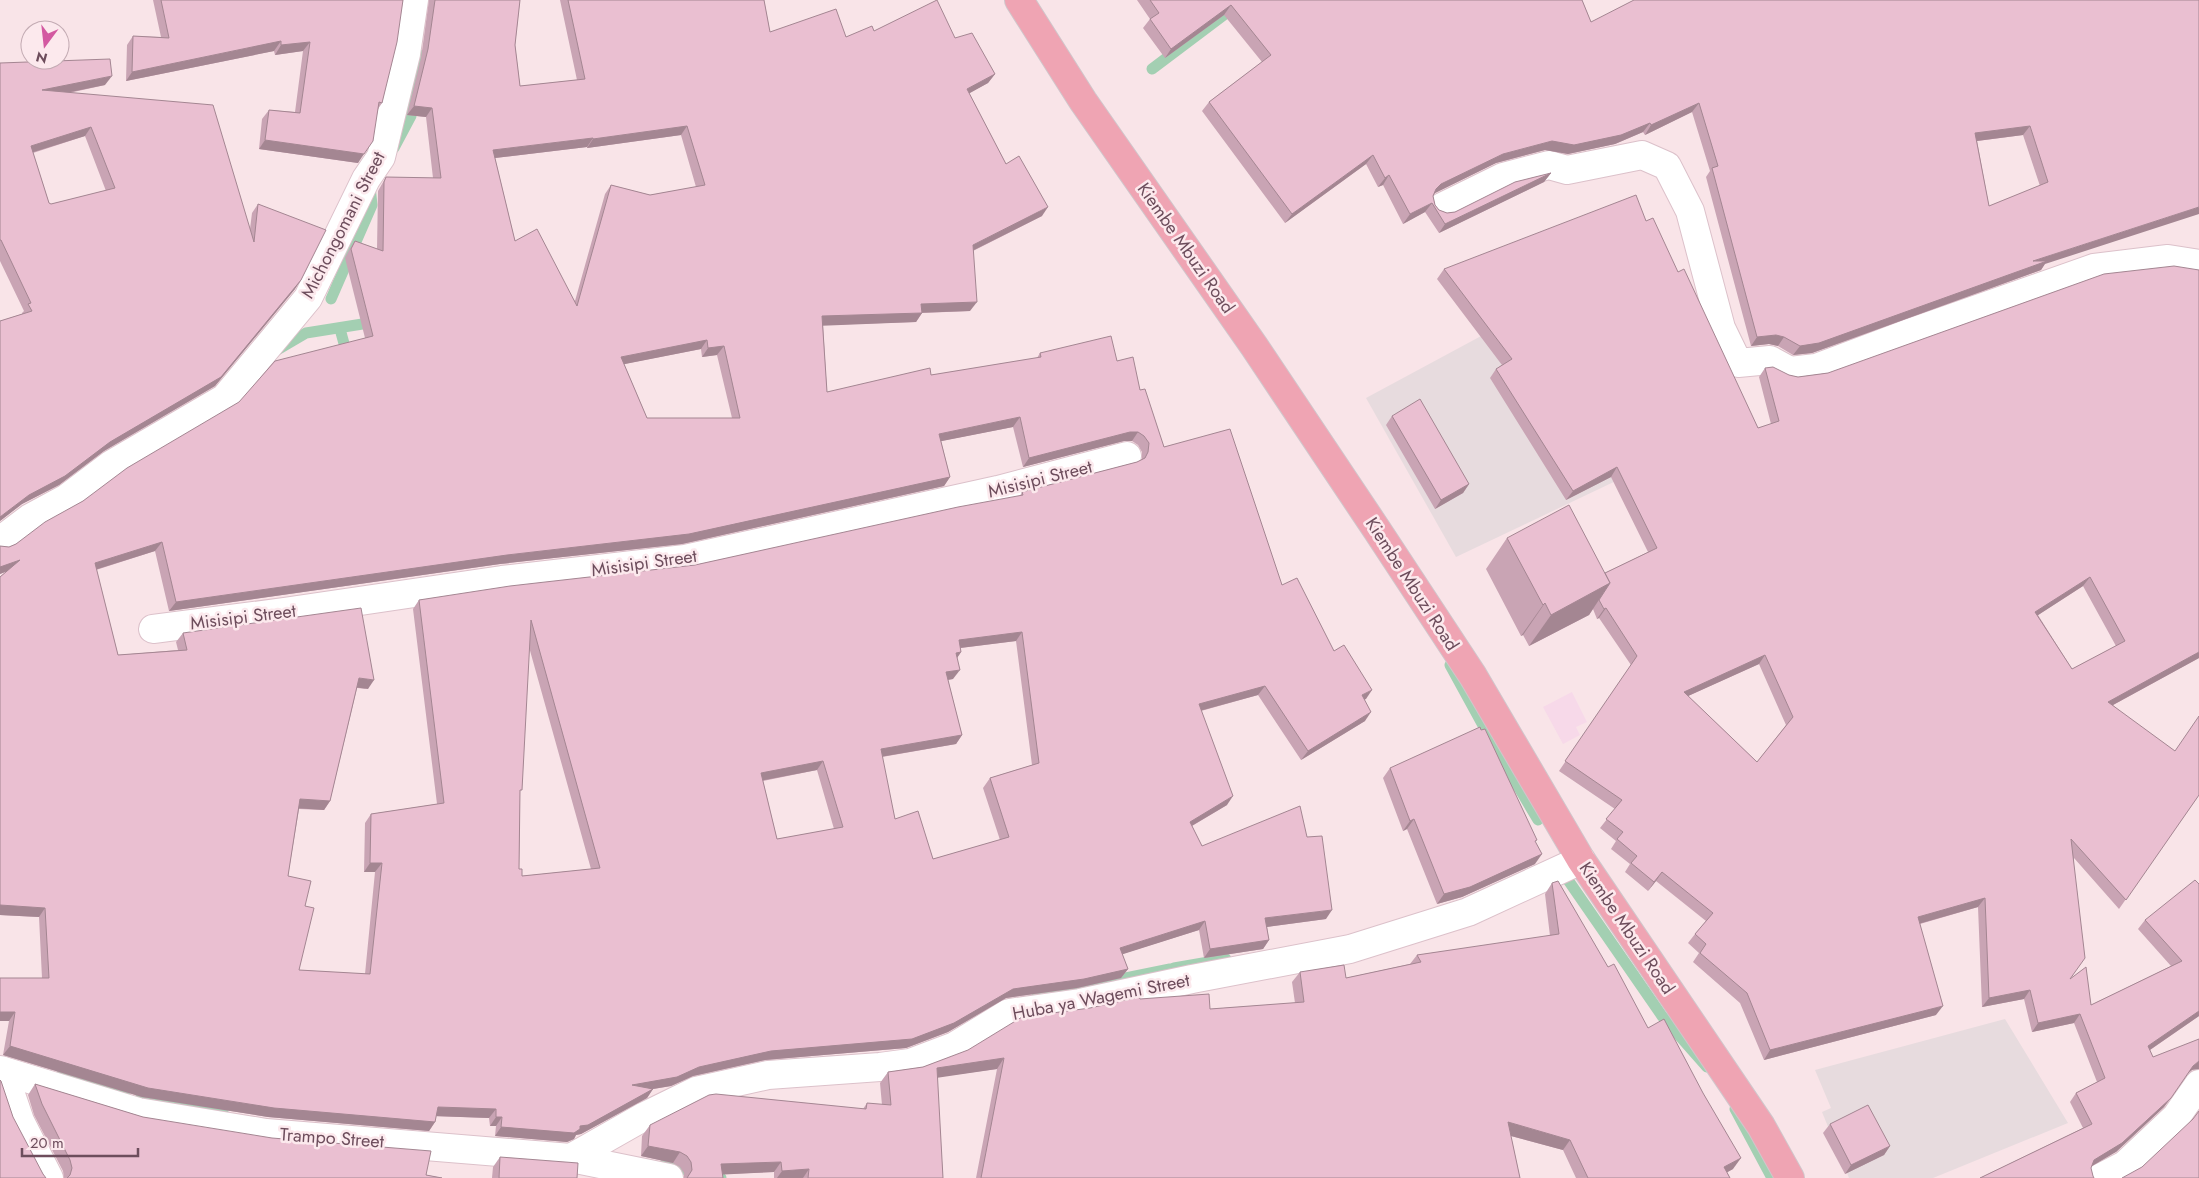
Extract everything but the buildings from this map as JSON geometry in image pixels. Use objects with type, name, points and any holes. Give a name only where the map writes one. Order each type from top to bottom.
[{"type":"main road","name":"Kiembe Mbuzi Road","points":[[1019,0],[1083,101],[1254,346],[1388,546],[1473,676],[1581,860],[1761,1126],[1790,1178]]},
{"type":"street","name":"Michongomani Street","points":[[0,541],[30,518],[67,498],[112,464],[225,398],[308,298],[366,179],[381,157],[406,54],[414,0]]},
{"type":"street","points":[[1442,207],[1503,177],[1549,165],[1567,170],[1642,154],[1667,166],[1690,211],[1721,328],[1738,363],[1770,360],[1790,370],[1816,368],[2094,268],[2168,259],[2199,264]]},
{"type":"street","name":"Misisipi Street","points":[[153,629],[285,612],[502,580],[685,559],[998,490],[1127,456]]},
{"type":"street","name":"Huba ya Wagemi Street","points":[[571,1158],[645,1116],[696,1091],[768,1075],[910,1063],[955,1046],[1009,1013],[1080,1003],[1192,979],[1350,949],[1468,912],[1581,860]]},
{"type":"street","points":[[2,1071],[20,1121],[49,1178]]},
{"type":"street","name":"Trampo Street","points":[[2,1071],[138,1112],[266,1133],[571,1158],[668,1178]]},
{"type":"street","points":[[2100,1178],[2125,1165],[2176,1117],[2199,1084]]},
{"type":"shaded area","points":[[1522,314],[1620,479],[1456,557],[1366,398]]},
{"type":"shaded area","points":[[1572,692],[1587,722],[1576,727],[1580,735],[1563,744],[1543,707]]},
{"type":"shaded area","points":[[2005,1019],[2068,1123],[1933,1178],[1849,1178],[1822,1112],[1831,1108],[1815,1070]]},
{"type":"waterway","points":[[1152,69],[1225,14]]},
{"type":"waterway","points":[[394,148],[411,116],[418,54]]},
{"type":"waterway","points":[[331,299],[372,205],[370,186]]},
{"type":"waterway","points":[[277,350],[306,333],[375,322]]},
{"type":"waterway","points":[[340,329],[348,358]]},
{"type":"waterway","points":[[1450,665],[1538,820]]},
{"type":"waterway","points":[[1568,880],[1662,1016],[1707,1067]]},
{"type":"waterway","points":[[1174,968],[1226,959]]},
{"type":"waterway","points":[[1037,996],[1170,969]]},
{"type":"waterway","points":[[61,1075],[125,1091]]},
{"type":"waterway","points":[[141,1095],[223,1112]]},
{"type":"waterway","points":[[1735,1109],[1772,1178]]},
{"type":"waterway","points":[[664,1165],[721,1178]]}]
